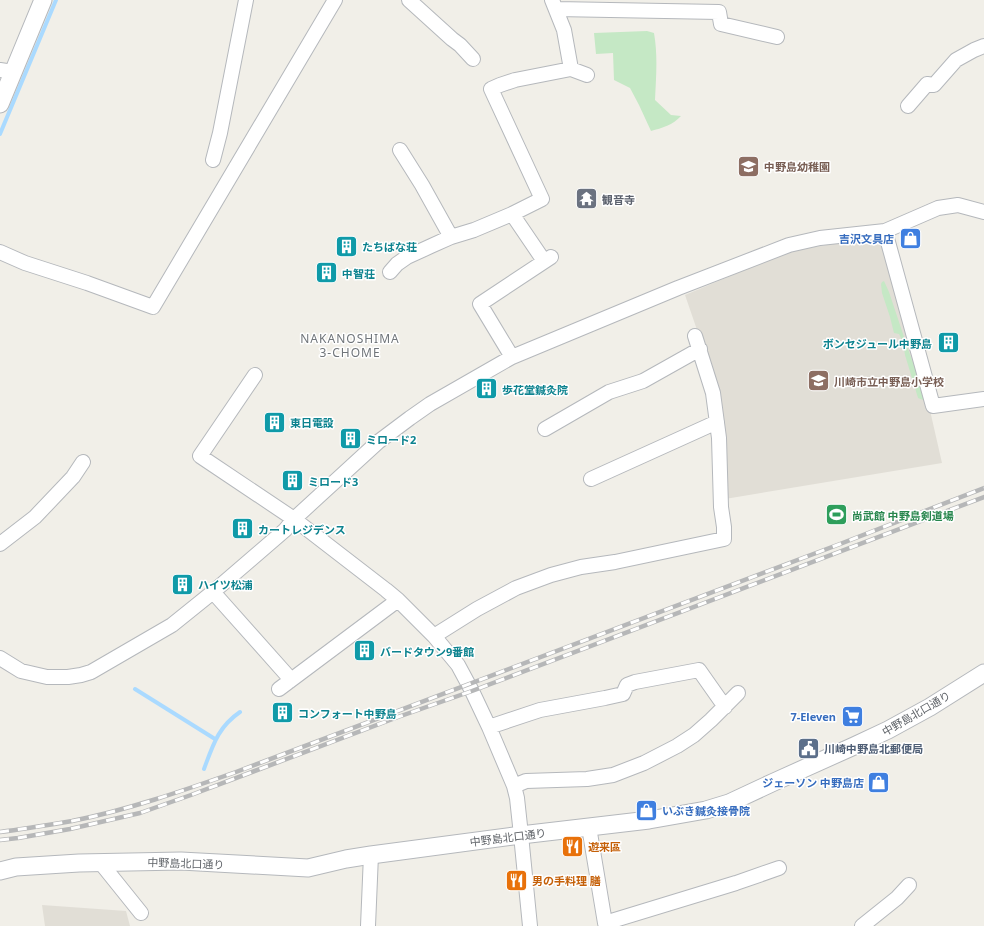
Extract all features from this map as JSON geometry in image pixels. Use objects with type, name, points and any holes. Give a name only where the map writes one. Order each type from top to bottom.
[{"type":"street","points":[[0,104],[6,71],[44,0]]},
{"type":"street","points":[[213,160],[246,0]]},
{"type":"street","points":[[0,252],[25,263],[87,283],[153,307],[335,0]]},
{"type":"street","points":[[409,0],[460,45],[473,59]]},
{"type":"street","points":[[571,70],[564,30],[554,5],[719,12],[722,24],[777,37]]},
{"type":"street","points":[[908,106],[927,84],[934,85],[956,60],[984,46]]},
{"type":"street","points":[[390,272],[397,264],[407,257],[451,237],[474,230],[512,214],[542,199],[491,89],[515,80],[571,70],[587,75]]},
{"type":"street","points":[[400,150],[422,185],[451,237]]},
{"type":"street","points":[[0,658],[21,671],[47,677],[68,677],[81,675],[91,672],[106,664],[172,625],[213,592],[285,530],[294,519],[378,442],[430,404],[512,357],[678,288],[789,245],[820,238],[885,231],[938,208],[958,205],[984,212]]},
{"type":"street","points":[[512,214],[547,259],[480,304],[512,357]]},
{"type":"street","points":[[885,231],[933,406],[984,399]]},
{"type":"street","points":[[434,636],[477,609],[516,588],[550,575],[581,567],[615,562],[724,539],[724,527],[720,507],[719,438],[713,393],[695,336]]},
{"type":"street","points":[[545,429],[609,392],[643,381],[700,349]]},
{"type":"street","points":[[255,375],[200,456],[294,519],[398,600],[434,636],[458,665],[489,727],[514,786],[522,835],[530,926]]},
{"type":"street","points":[[591,479],[717,422]]},
{"type":"street","points":[[0,544],[35,517],[73,477],[83,462]]},
{"type":"street","points":[[213,592],[286,674],[290,681]]},
{"type":"street","points":[[278,689],[398,600]]},
{"type":"street","points":[[489,727],[540,710],[623,694],[626,685],[635,682],[699,670],[725,707]]},
{"type":"street","name":"中野島北口通り","points":[[0,871],[16,867],[100,862],[181,861],[308,868],[371,855],[649,820],[706,810],[729,803],[888,730],[984,673]]},
{"type":"street","points":[[514,786],[526,781],[587,779],[613,775],[644,763],[677,746],[694,735],[738,693]]},
{"type":"street","points":[[589,827],[605,923],[736,884],[779,868]]},
{"type":"street","points":[[368,926],[371,855]]},
{"type":"street","points":[[100,862],[141,913]]},
{"type":"street","points":[[862,926],[897,898],[909,885]]},
{"type":"shaded area","name":"川崎市立中野島小学校","points":[[881,236],[929,406],[942,463],[725,499],[706,356],[685,295],[790,251]]},
{"type":"shaded area","points":[[42,905],[126,911],[130,926],[45,926]]},
{"type":"green space","points":[[647,31],[654,33],[656,50],[655,100],[671,115],[681,116],[671,124],[651,131],[630,88],[614,80],[613,53],[596,54],[594,33]]},
{"type":"green space","points":[[884,281],[925,395],[925,399],[923,400],[918,398],[905,355],[903,342],[899,334],[894,333],[882,293],[881,284]]},
{"type":"waterway","points":[[0,134],[56,0]]},
{"type":"waterway","points":[[135,689],[215,739]]},
{"type":"waterway","points":[[204,769],[221,730],[240,712]]},
{"type":"railway","points":[[0,832],[93,817],[155,800],[216,779],[840,544],[984,488]]},
{"type":"railway","points":[[0,840],[70,829],[140,813],[472,691],[984,497]]},
{"type":"place","name":"中野島幼稚園","points":[[749,166]]},
{"type":"place","name":"観音寺","points":[[587,199]]},
{"type":"place","name":"吉沢文具店","points":[[910,238]]},
{"type":"place","name":"たちばな荘","points":[[347,246]]},
{"type":"place","name":"中智荘","points":[[326,273]]},
{"type":"place","name":"ボンセジュール中野島","points":[[948,343]]},
{"type":"place","name":"川崎市立中野島小学校","points":[[818,381]]},
{"type":"place","name":"歩花堂鍼灸院","points":[[486,389]]},
{"type":"place","name":"東日電設","points":[[274,422]]},
{"type":"place","name":"ミロード2","points":[[350,439]]},
{"type":"place","name":"ミロード3","points":[[292,481]]},
{"type":"place","name":"尚武館 中野島剣道場","points":[[836,515]]},
{"type":"place","name":"カートレジデンス","points":[[242,529]]},
{"type":"place","name":"ハイツ松浦","points":[[182,584]]},
{"type":"place","name":"バードタウン9番館","points":[[364,651]]},
{"type":"place","name":"コンフォート中野島","points":[[282,713]]},
{"type":"place","name":"7-Eleven","points":[[852,716]]},
{"type":"place","name":"川崎中野島北郵便局","points":[[808,748]]},
{"type":"place","name":"ジェーソン 中野島店","points":[[879,782]]},
{"type":"place","name":"いぶき鍼灸接骨院","points":[[646,810]]},
{"type":"place","name":"遊来區","points":[[572,846]]},
{"type":"place","name":"男の手料理 膳","points":[[516,880]]},
{"type":"district","name":"NAKANOSHIMA 3-CHOME","points":[[350,345]]}]
